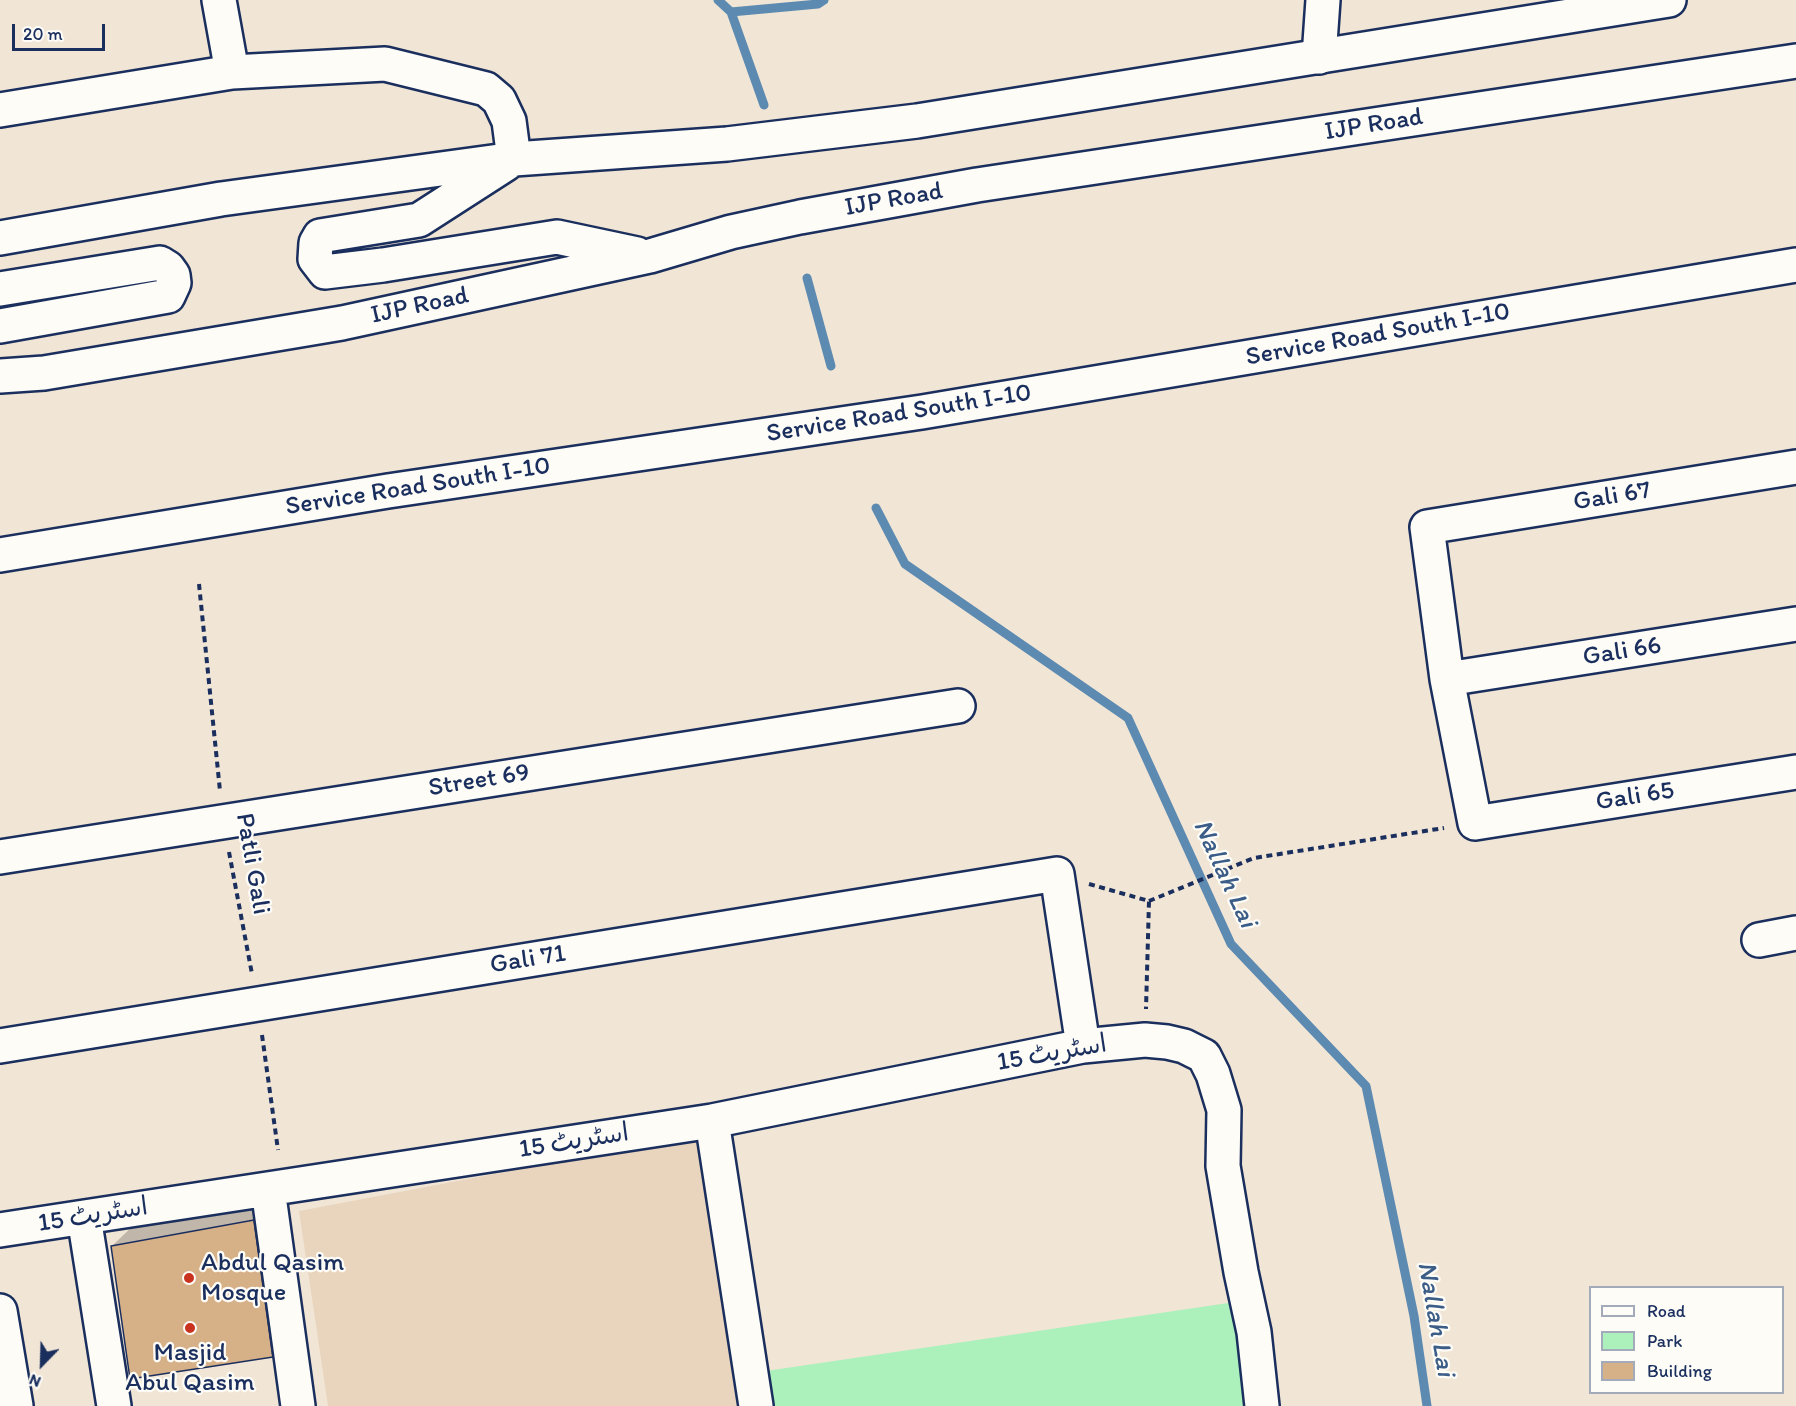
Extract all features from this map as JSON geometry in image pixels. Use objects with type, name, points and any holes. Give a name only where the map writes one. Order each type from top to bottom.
[{"type":"main road","points":[[219,0],[232,72]]},
{"type":"main road","points":[[1319,57],[1323,0]]},
{"type":"main road","points":[[0,238],[221,200],[514,159],[727,144],[917,121],[1669,0]]},
{"type":"main road","name":"IJP Road","points":[[0,376],[44,373],[342,323],[650,256],[731,232],[800,217],[977,185],[1796,61]]},
{"type":"main road","points":[[0,110],[232,72],[385,64],[486,89],[499,100],[509,121],[514,159]]},
{"type":"main road","points":[[514,159],[419,219],[320,236],[316,243],[315,259],[325,272],[557,237],[650,256]]},
{"type":"main road","points":[[0,289],[160,263],[173,275],[174,283],[168,296],[0,326]]},
{"type":"main road","name":"Service Road South I-10","points":[[0,555],[388,491],[922,412],[1796,265]]},
{"type":"main road","name":"Gali 67","points":[[1447,679],[1427,527],[1796,467]]},
{"type":"main road","name":"Gali 66","points":[[1447,679],[1796,624]]},
{"type":"main road","points":[[1447,679],[1475,823]]},
{"type":"main road","name":"Street 69","points":[[0,857],[958,706]]},
{"type":"main road","name":"Gali 65","points":[[1475,823],[1796,771]]},
{"type":"main road","points":[[1057,874],[1083,1046]]},
{"type":"main road","name":"Gali 71","points":[[0,1046],[1057,874]]},
{"type":"main road","points":[[1759,940],[1796,933]]},
{"type":"main road","name":"اسٹریٹ 15","points":[[0,1230],[712,1121],[1083,1046],[1145,1040],[1184,1046],[1204,1056],[1213,1074],[1224,1110],[1223,1166],[1254,1332],[1263,1406]]},
{"type":"main road","points":[[712,1121],[756,1406]]},
{"type":"main road","points":[[268,1189],[298,1406]]},
{"type":"main road","points":[[84,1217],[114,1406]]},
{"type":"main road","points":[[0,1311],[16,1406]]},
{"type":"path","name":"Patli Gali","points":[[199,584],[224,822],[258,1004],[278,1150]]},
{"type":"path","points":[[1057,874],[1149,901],[1254,858],[1475,823]]},
{"type":"path","points":[[1145,1040],[1149,901]]},
{"type":"shaded area","points":[[711,1133],[742,1406],[328,1406],[299,1211]]},
{"type":"green space","points":[[1235,1302],[1251,1406],[771,1406],[766,1371]]},
{"type":"building","name":"Abdul Qasim Mosque","points":[[254,1220],[273,1357],[130,1379],[111,1246]]},
{"type":"waterway","name":"Nallah Lai","points":[[718,0],[731,12],[764,105]]},
{"type":"waterway","points":[[731,12],[818,4],[824,0]]},
{"type":"waterway","name":"Nallah Lai","points":[[807,278],[831,366]]},
{"type":"waterway","name":"Nallah Lai","points":[[876,508],[905,564],[1128,718],[1231,944],[1366,1086],[1414,1316],[1427,1406]]},
{"type":"place","name":"Abdul Qasim Mosque","points":[[189,1278]]},
{"type":"place","name":"Masjid Abul Qasim","points":[[190,1328]]}]
